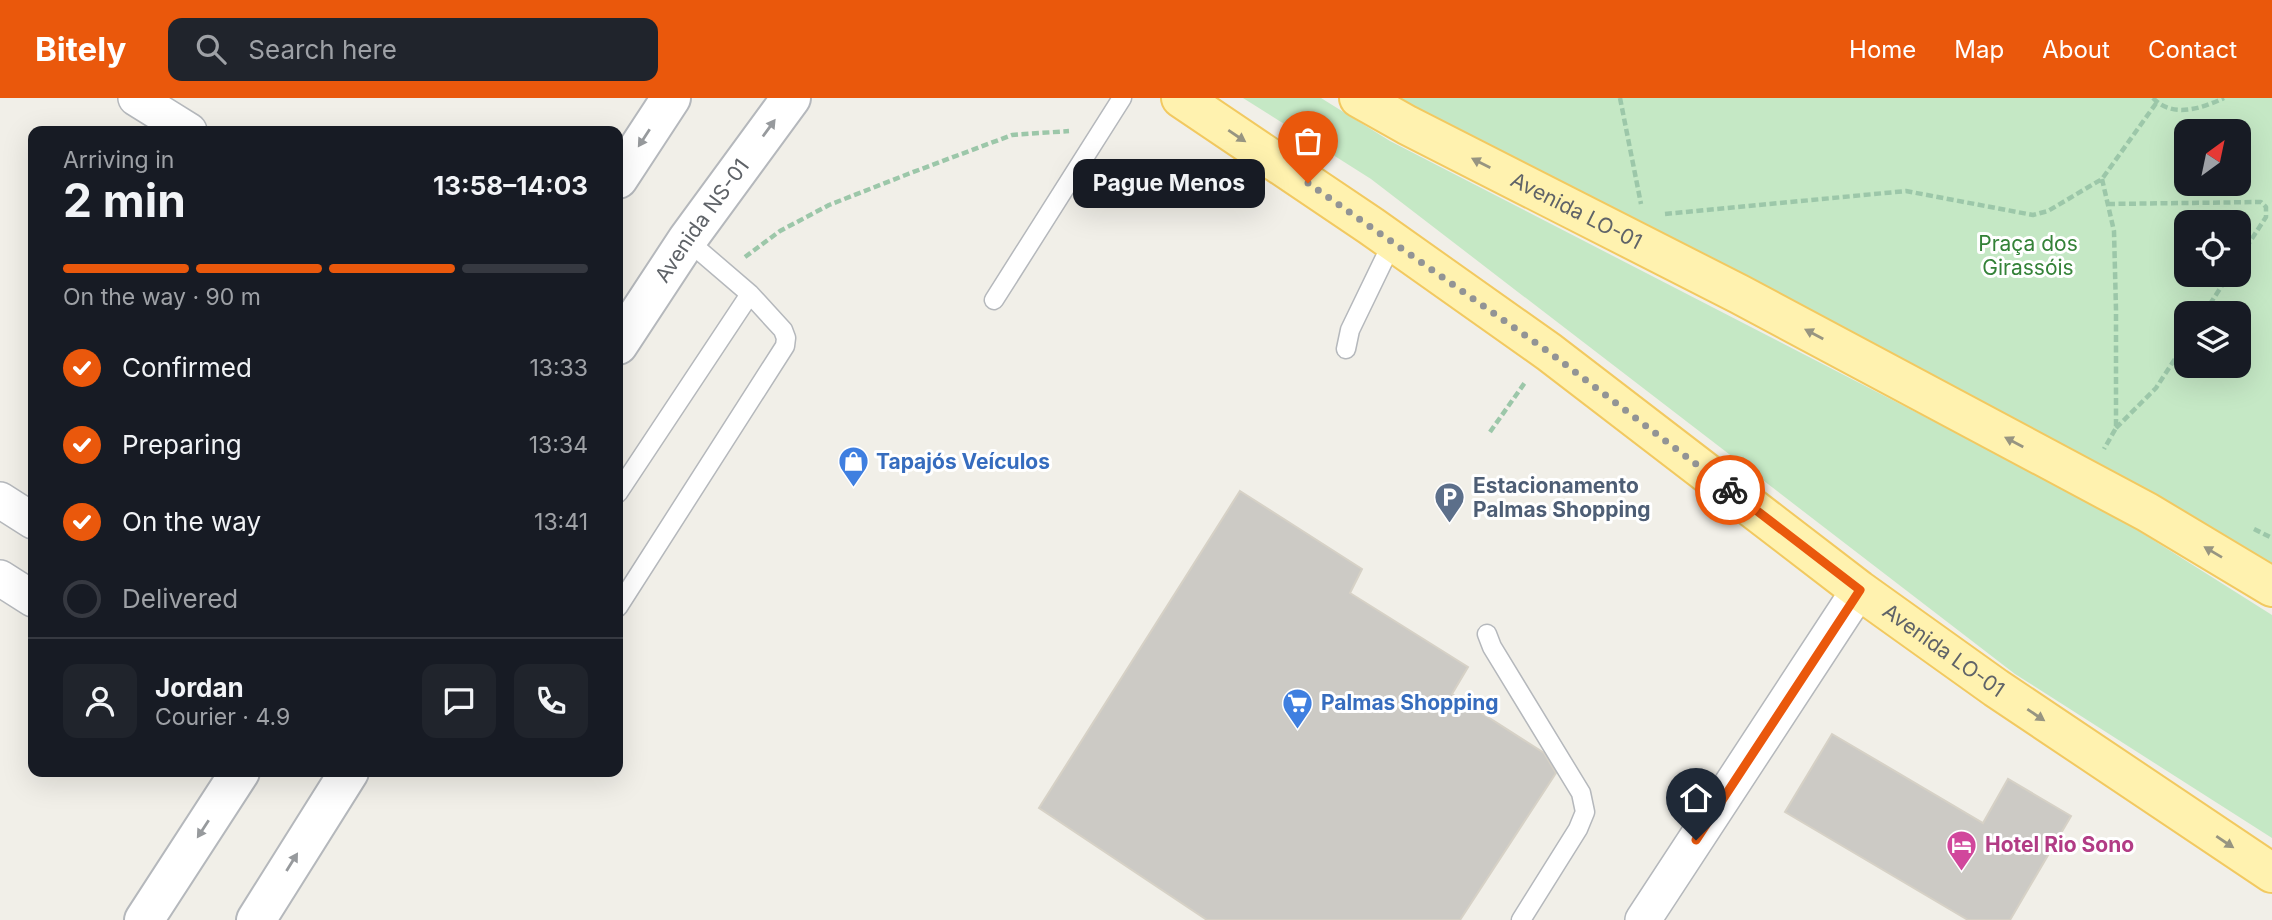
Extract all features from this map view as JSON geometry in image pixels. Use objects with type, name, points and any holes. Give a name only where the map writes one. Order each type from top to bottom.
[{"type":"main road","name":"Avenida LO-01","points":[[1181,98],[1393,241],[1549,352],[1860,590],[1996,688],[2272,873]]},
{"type":"main road","name":"Avenida LO-01","points":[[1359,98],[1407,125],[1636,227],[2147,512],[2272,587]]},
{"type":"street","points":[[136,98],[181,126]]},
{"type":"street","points":[[623,171],[671,98]]},
{"type":"street","name":"Avenida NS-01","points":[[623,337],[687,240],[791,98]]},
{"type":"street","points":[[0,500],[28,518]]},
{"type":"street","points":[[0,578],[28,596]]},
{"type":"street","points":[[1643,920],[1860,590]]},
{"type":"street","points":[[144,920],[237,777]]},
{"type":"street","points":[[256,920],[346,777]]},
{"type":"lane","points":[[994,300],[1122,98]]},
{"type":"lane","points":[[623,599],[785,346],[783,330],[750,295],[687,240]]},
{"type":"lane","points":[[1346,349],[1350,330],[1393,241]]},
{"type":"lane","points":[[623,486],[750,295]]},
{"type":"lane","points":[[1487,634],[1492,647],[1581,793],[1585,812],[1578,829],[1521,920]]},
{"type":"path","points":[[1620,98],[1636,227],[1906,191],[2033,215],[2048,211],[2102,179],[2155,100],[2175,110],[2201,108],[2224,98]]},
{"type":"path","points":[[724,272],[780,231],[829,205],[908,174],[1012,135],[1102,130]]},
{"type":"path","points":[[2102,179],[2114,231],[2116,428]]},
{"type":"path","points":[[2108,204],[2261,202],[2266,207],[2266,217],[2251,240]]},
{"type":"path","points":[[1490,432],[1549,352]]},
{"type":"path","points":[[2104,449],[2116,428],[2156,388],[2174,360]]},
{"type":"green space","points":[[1243,98],[1321,98],[1390,141],[2104,509],[2272,615],[2272,838],[2015,674],[1371,179]]},
{"type":"green space","name":"Praça dos Girassóis","points":[[1375,98],[2272,98],[2272,573]]},
{"type":"building","name":"Palmas Shopping","points":[[1240,491],[1362,569],[1350,593],[1468,667],[1452,694],[1544,753],[1556,773],[1460,920],[1207,920],[1039,808]]},
{"type":"building","name":"Hotel Rio Sono","points":[[1832,734],[1983,823],[2008,779],[2071,816],[2010,920],[1968,920],[1785,812]]},
{"type":"way so far","points":[[1308,183],[1549,352],[1730,490]]},
{"type":"place","name":"Pague Menos","points":[[1308,183]]},
{"type":"place","name":"Tapajós Veículos","points":[[853,489]]},
{"type":"place","name":"Estacionamento Palmas Shopping","points":[[1450,525]]},
{"type":"place","name":"Palmas Shopping","points":[[1298,730]]},
{"type":"place","name":"Hotel Rio Sono","points":[[1962,872]]},
{"type":"route","points":[[1696,840],[1860,590],[1730,490]]}]
